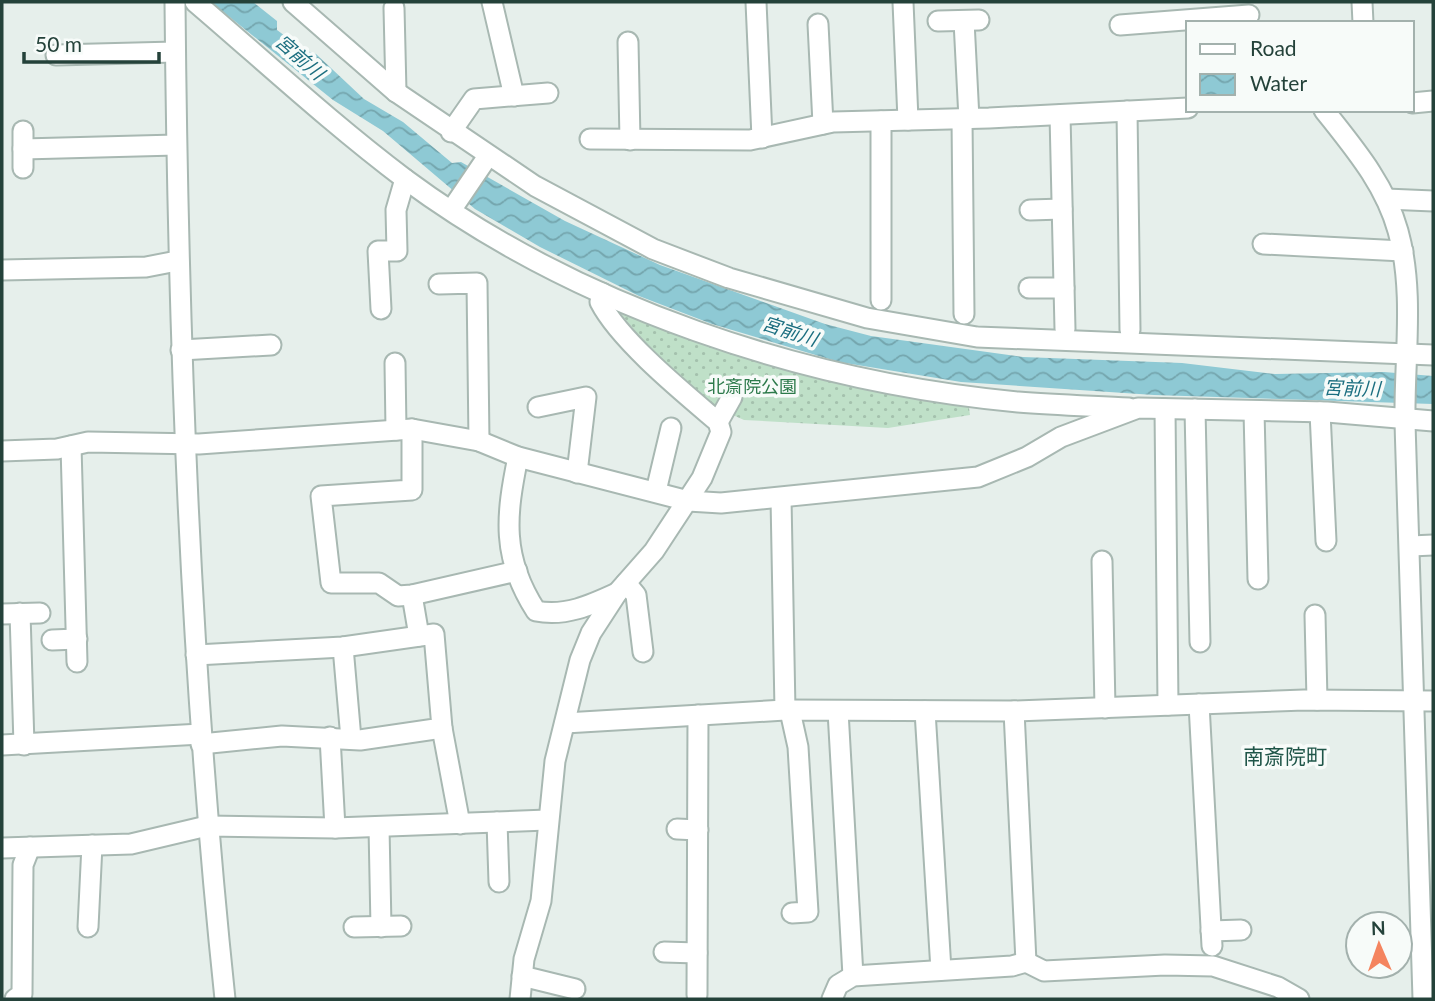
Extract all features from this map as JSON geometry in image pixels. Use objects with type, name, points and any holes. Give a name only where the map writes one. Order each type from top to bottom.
[{"type":"street","points":[[175,2],[177,261],[185,444],[207,826],[225,999]]},
{"type":"street","points":[[195,2],[405,179],[454,206],[537,262],[602,293],[716,338],[801,362],[905,385],[1017,401],[1165,409],[1320,412],[1433,421]]},
{"type":"street","points":[[293,2],[396,92],[486,159],[653,249],[729,278],[812,303],[922,320],[1029,342],[1304,341],[1335,343],[1406,358],[1433,355]]},
{"type":"street","points":[[492,2],[488,27],[513,96]]},
{"type":"street","points":[[756,2],[762,138]]},
{"type":"street","points":[[903,2],[908,120]]},
{"type":"street","points":[[1362,2],[1363,21]]},
{"type":"street","points":[[394,8],[396,92]]},
{"type":"street","points":[[1121,25],[1247,13]]},
{"type":"street","points":[[938,21],[971,21],[965,119],[972,207],[969,302]]},
{"type":"street","points":[[818,24],[824,124]]},
{"type":"street","points":[[628,42],[630,140]]},
{"type":"street","points":[[56,55],[176,52]]},
{"type":"street","points":[[451,132],[474,99],[548,93]]},
{"type":"street","points":[[1414,103],[1433,101]]},
{"type":"street","points":[[590,139],[762,138],[824,124],[1186,108]]},
{"type":"street","points":[[1126,111],[1119,198],[1120,306],[1130,330]]},
{"type":"street","points":[[1326,112],[1368,166],[1386,199],[1403,251],[1405,417],[1411,546],[1412,702],[1426,893],[1423,999]]},
{"type":"street","points":[[1060,114],[1065,329]]},
{"type":"street","points":[[881,121],[881,300]]},
{"type":"street","points":[[23,150],[176,145]]},
{"type":"street","points":[[454,206],[486,159]]},
{"type":"street","points":[[380,309],[378,251],[397,251],[396,210],[405,179]]},
{"type":"street","points":[[1386,199],[1433,201]]},
{"type":"street","points":[[1030,210],[1062,209]]},
{"type":"street","points":[[1263,244],[1403,251]]},
{"type":"street","points":[[2,270],[146,267],[177,261]]},
{"type":"street","points":[[439,284],[477,283],[480,441]]},
{"type":"street","points":[[1029,288],[1064,288]]},
{"type":"street","points":[[520,999],[529,937],[541,901],[555,761],[587,642],[622,588],[654,551],[688,501],[719,441],[721,426],[663,374],[613,320],[600,302],[602,293]]},
{"type":"street","points":[[181,350],[271,345]]},
{"type":"street","points":[[395,363],[412,490],[321,496],[331,583],[379,583],[398,596],[517,571]]},
{"type":"street","points":[[538,407],[586,397],[577,473]]},
{"type":"street","points":[[718,422],[732,397]]},
{"type":"street","points":[[2,451],[71,446],[88,442],[185,444],[404,430],[480,441],[518,457],[577,473],[688,501],[721,503],[978,477],[1027,457],[1061,437],[1138,408]]},
{"type":"street","points":[[1165,409],[1168,705]]},
{"type":"street","points":[[1195,410],[1200,642]]},
{"type":"street","points":[[1254,411],[1258,579]]},
{"type":"street","points":[[1320,412],[1326,541]]},
{"type":"street","points":[[656,491],[671,428]]},
{"type":"street","points":[[71,446],[65,549],[77,662]]},
{"type":"street","points":[[518,457],[507,510],[517,571],[536,611],[550,614],[586,608],[622,588]]},
{"type":"street","points":[[781,498],[787,710],[798,747],[808,912],[792,913]]},
{"type":"street","points":[[1411,546],[1433,545]]},
{"type":"street","points":[[1102,561],[1105,708]]},
{"type":"street","points":[[622,588],[636,596],[643,652]]},
{"type":"street","points":[[412,595],[419,636]]},
{"type":"street","points":[[20,613],[24,745]]},
{"type":"street","points":[[1315,615],[1317,700]]},
{"type":"street","points":[[197,655],[343,648],[434,634],[442,727],[460,824]]},
{"type":"street","points":[[52,640],[76,639]]},
{"type":"street","points":[[343,648],[351,738]]},
{"type":"street","points":[[565,723],[787,710],[1014,712],[1317,700],[1433,701]]},
{"type":"street","points":[[1199,704],[1211,938],[1241,930]]},
{"type":"street","points":[[838,711],[853,976]]},
{"type":"street","points":[[925,711],[941,970]]},
{"type":"street","points":[[1014,712],[1026,962]]},
{"type":"street","points":[[697,995],[698,715]]},
{"type":"street","points":[[2,745],[282,736],[360,740],[442,727]]},
{"type":"street","points":[[330,737],[335,828]]},
{"type":"street","points":[[2,848],[157,840],[207,826],[335,828],[547,820]]},
{"type":"street","points":[[497,822],[499,882]]},
{"type":"street","points":[[379,827],[381,926]]},
{"type":"street","points":[[677,829],[698,830]]},
{"type":"street","points":[[88,926],[92,845]]},
{"type":"street","points":[[15,999],[22,994],[23,865],[30,847]]},
{"type":"street","points":[[354,928],[401,926]]},
{"type":"street","points":[[664,952],[697,953]]},
{"type":"street","points":[[832,999],[838,985],[853,976],[1026,962],[1044,971],[1165,965],[1213,966],[1268,984],[1299,999]]},
{"type":"street","points":[[522,976],[575,989]]},
{"type":"green space","name":"北斎院公園","points":[[617,309],[968,400],[970,415],[888,428],[744,420],[715,407],[669,373]]},
{"type":"water","name":"宮前川","points":[[211,2],[253,2],[277,21],[277,30],[304,50],[316,54],[364,99],[403,122],[452,163],[461,162],[565,221],[660,265],[825,324],[871,336],[1023,357],[1182,363],[1275,374],[1384,372],[1433,376],[1433,404],[1154,395],[961,382],[839,362],[712,324],[639,296],[540,247],[475,209],[383,131],[333,100]]},
{"type":"district","name":"南斎院町","points":[[1285,757]]}]
